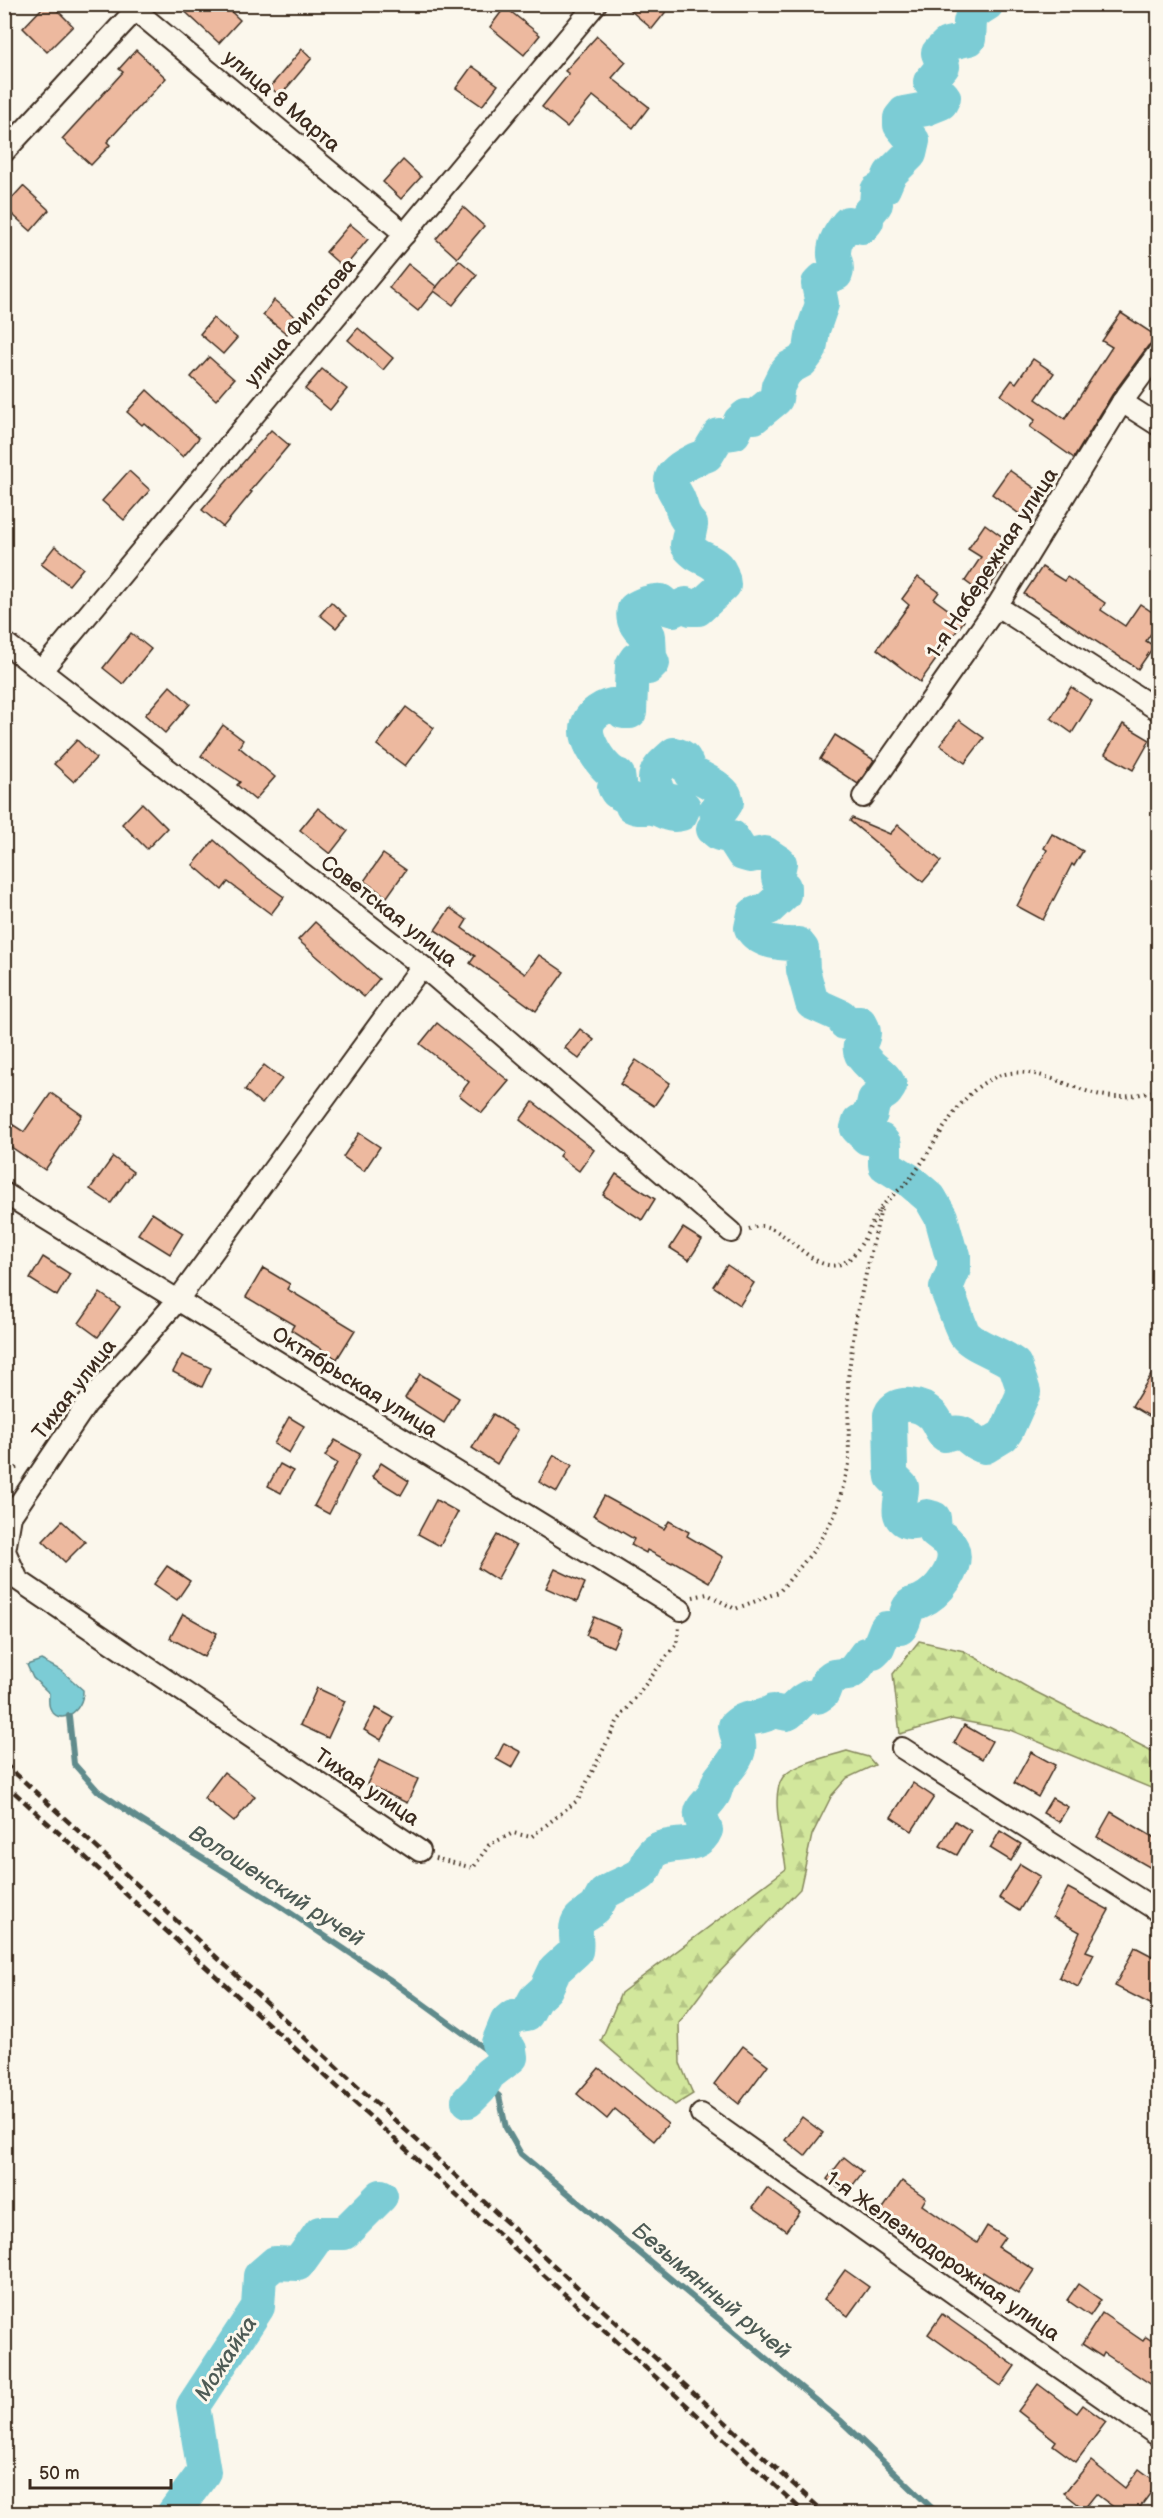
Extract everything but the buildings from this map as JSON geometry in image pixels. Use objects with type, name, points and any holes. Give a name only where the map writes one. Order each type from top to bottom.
[{"type":"street","name":"улица Филатова","points":[[42,670],[596,4]]},
{"type":"street","name":"улица 8 Марта","points":[[135,7],[405,234]]},
{"type":"street","points":[[4,152],[135,7]]},
{"type":"street","name":"1-я Набережная улица","points":[[863,798],[997,606],[1122,402],[1158,353]]},
{"type":"street","points":[[1122,402],[1158,425]]},
{"type":"street","points":[[997,606],[1158,710]]},
{"type":"street","name":"Советская улица","points":[[4,642],[422,966],[731,1232]]},
{"type":"street","name":"Тихая улица","points":[[420,1851],[18,1580],[5,1551],[11,1516],[86,1405],[177,1300],[422,966]]},
{"type":"street","name":"Октябрьская улица","points":[[4,1192],[681,1610]]},
{"type":"street","points":[[902,1748],[1158,1911]]},
{"type":"street","name":"1-я Железнодорожная улица","points":[[701,2114],[1158,2436]]},
{"type":"path","points":[[731,1232],[762,1226],[783,1235],[808,1256],[831,1266],[846,1262],[862,1243],[880,1209],[909,1180],[963,1102],[974,1089],[992,1078],[1008,1074],[1037,1074],[1112,1097],[1127,1097],[1158,1090]]},
{"type":"path","points":[[420,1851],[440,1860],[473,1868],[489,1845],[513,1833],[531,1837],[578,1800],[617,1722],[677,1643],[681,1610],[692,1597],[707,1594],[735,1610],[779,1592],[815,1548],[836,1513],[849,1464],[848,1378],[855,1317],[880,1209]]},
{"type":"green space","points":[[919,1641],[964,1651],[1034,1691],[1158,1754],[1158,1791],[1010,1730],[952,1719],[900,1734],[893,1674]]},
{"type":"green space","points":[[847,1751],[868,1757],[875,1765],[847,1778],[832,1795],[812,1835],[800,1889],[708,1984],[679,2023],[680,2063],[693,2094],[675,2105],[601,2041],[621,1993],[786,1869],[777,1808],[779,1785],[783,1777],[803,1764]]},
{"type":"water","points":[[41,1660],[62,1671],[83,1690],[79,1705],[70,1715],[64,1717],[54,1714],[49,1706],[49,1693],[33,1678],[27,1665]]},
{"type":"waterway","name":"Можайка","points":[[468,2101],[480,2089],[489,2074],[511,2057],[510,2050],[498,2043],[507,2021],[513,2016],[527,2014],[535,1999],[546,1989],[555,1970],[576,1951],[576,1927],[580,1919],[596,1907],[608,1891],[641,1874],[654,1851],[692,1843],[702,1836],[706,1830],[701,1817],[702,1810],[738,1753],[739,1743],[735,1726],[745,1720],[773,1711],[787,1714],[804,1699],[817,1697],[823,1693],[828,1680],[833,1676],[848,1674],[854,1670],[866,1654],[873,1653],[878,1648],[886,1628],[900,1628],[910,1606],[934,1592],[946,1579],[954,1555],[949,1543],[935,1532],[934,1518],[927,1516],[918,1521],[909,1522],[901,1516],[902,1487],[892,1477],[891,1470],[890,1415],[893,1410],[903,1405],[922,1408],[934,1417],[945,1435],[963,1434],[985,1447],[1003,1436],[1024,1392],[1015,1365],[976,1344],[964,1333],[946,1288],[954,1269],[954,1255],[950,1250],[941,1217],[930,1198],[909,1180],[885,1165],[885,1145],[881,1140],[867,1138],[857,1128],[859,1122],[871,1114],[874,1100],[886,1092],[890,1086],[861,1054],[863,1028],[860,1023],[845,1023],[841,1016],[812,1003],[803,970],[802,949],[798,944],[785,944],[765,939],[751,928],[754,914],[769,908],[784,894],[784,887],[779,882],[778,876],[780,863],[765,853],[750,856],[743,854],[732,837],[719,834],[713,829],[718,824],[716,810],[723,808],[727,802],[725,795],[709,782],[690,773],[681,756],[674,754],[659,769],[655,779],[663,799],[677,802],[684,807],[681,814],[673,815],[656,809],[632,806],[630,799],[617,792],[614,787],[619,782],[618,775],[608,769],[598,757],[590,743],[587,731],[593,715],[603,708],[620,705],[623,712],[630,712],[632,665],[636,659],[648,668],[653,663],[650,657],[649,636],[636,625],[634,609],[658,601],[661,601],[666,608],[673,610],[686,604],[691,609],[698,609],[724,585],[719,569],[697,555],[687,545],[691,525],[672,487],[672,477],[685,465],[707,455],[719,435],[734,433],[740,421],[746,416],[754,417],[776,399],[778,386],[784,374],[789,368],[802,361],[810,350],[813,330],[822,304],[818,284],[823,279],[836,274],[834,250],[838,238],[848,223],[862,227],[867,221],[867,215],[876,204],[877,191],[884,188],[890,174],[910,154],[913,141],[900,125],[900,118],[904,113],[926,109],[941,103],[944,97],[930,82],[943,66],[938,53],[947,44],[969,39],[971,18],[987,4]]},
{"type":"waterway","name":"Волошенский ручей","points":[[69,1716],[74,1764],[98,1791],[280,1906],[389,1979],[503,2062]]},
{"type":"waterway","name":"Безымянный ручей","points":[[483,2083],[499,2096],[506,2128],[521,2154],[840,2420],[938,2514]]},
{"type":"waterway","name":"Можайка","points":[[173,2514],[204,2472],[193,2406],[258,2307],[260,2276],[275,2263],[298,2264],[320,2233],[344,2233],[381,2196]]},
{"type":"railway","points":[[4,1763],[826,2514]]},
{"type":"railway","points":[[4,1783],[806,2514]]}]
